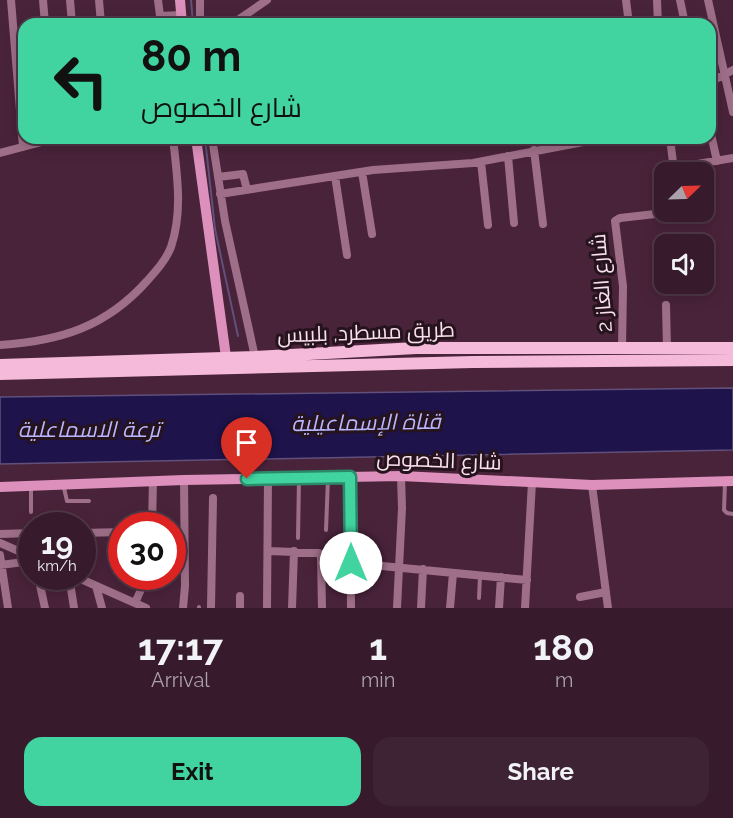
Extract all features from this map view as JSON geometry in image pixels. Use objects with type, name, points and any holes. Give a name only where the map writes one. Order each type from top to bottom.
[{"type":"main road","points":[[180,0],[181,18]]},
{"type":"main road","points":[[197,144],[226,357]]},
{"type":"main road","name":"طريق مسطرد, بلبيس","points":[[0,365],[255,357],[416,348],[733,348]]},
{"type":"main road","name":"طريق مسطرد, بلبيس","points":[[0,374],[473,362],[733,360]]},
{"type":"main road","name":"شارع الخصوص","points":[[0,487],[184,480],[401,476],[592,485],[729,481]]},
{"type":"street","points":[[11,0],[18,86]]},
{"type":"street","points":[[43,0],[44,18]]},
{"type":"street","points":[[70,0],[72,18]]},
{"type":"street","points":[[99,0],[100,18]]},
{"type":"street","points":[[158,0],[160,18]]},
{"type":"street","points":[[200,0],[200,18]]},
{"type":"street","points":[[241,18],[267,0]]},
{"type":"street","points":[[626,0],[628,18]]},
{"type":"street","points":[[657,0],[658,18]]},
{"type":"street","points":[[680,0],[684,18]]},
{"type":"street","points":[[708,0],[712,18]]},
{"type":"street","points":[[716,37],[733,112]]},
{"type":"street","points":[[716,79],[733,70]]},
{"type":"street","points":[[0,153],[34,144]]},
{"type":"street","points":[[0,345],[30,343],[72,334],[110,314],[142,286],[161,264],[170,249],[178,218],[174,144]]},
{"type":"street","points":[[214,144],[220,194],[255,357]]},
{"type":"street","points":[[220,194],[362,172],[481,162],[569,144]]},
{"type":"street","points":[[671,144],[673,162]]},
{"type":"street","points":[[713,144],[717,161]]},
{"type":"street","points":[[534,150],[543,224]]},
{"type":"street","points":[[508,156],[514,223]]},
{"type":"street","points":[[712,162],[733,158]]},
{"type":"street","points":[[481,162],[488,225]]},
{"type":"street","points":[[362,172],[372,234]]},
{"type":"street","points":[[218,177],[243,174],[247,190]]},
{"type":"street","points":[[335,176],[347,255]]},
{"type":"street","name":"شارع الغاز 2","points":[[622,348],[623,286],[614,225],[615,221],[620,218],[654,214]]},
{"type":"street","points":[[666,305],[667,348]]},
{"type":"street","points":[[397,608],[402,508],[401,476]]},
{"type":"street","points":[[350,477],[351,608]]},
{"type":"street","points":[[267,608],[268,479]]},
{"type":"street","points":[[183,608],[186,586],[184,480]]},
{"type":"street","points":[[152,512],[153,481]]},
{"type":"street","points":[[525,608],[532,482]]},
{"type":"street","points":[[592,485],[608,608]]},
{"type":"street","points":[[211,608],[213,498]]},
{"type":"street","points":[[0,534],[18,533]]},
{"type":"street","points":[[0,543],[18,552]]},
{"type":"street","points":[[269,551],[317,552],[321,555],[322,608]]},
{"type":"street","points":[[292,608],[294,551]]},
{"type":"street","points":[[0,555],[8,608]]},
{"type":"street","points":[[1,565],[18,562]]},
{"type":"street","points":[[351,563],[526,580]]},
{"type":"street","points":[[422,608],[423,569]]},
{"type":"street","points":[[450,608],[453,573]]},
{"type":"street","points":[[500,608],[501,577]]},
{"type":"street","points":[[96,586],[146,608]]},
{"type":"street","points":[[96,586],[102,608]]},
{"type":"street","points":[[42,590],[45,608]]},
{"type":"street","points":[[71,590],[74,608]]},
{"type":"street","points":[[135,603],[141,590]]},
{"type":"street","points":[[580,597],[606,592]]},
{"type":"street","points":[[240,596],[240,608]]},
{"type":"lane","points":[[326,530],[328,477]]},
{"type":"lane","points":[[298,538],[299,478]]},
{"type":"lane","points":[[729,481],[724,510],[733,514]]},
{"type":"lane","points":[[64,484],[66,501],[89,501]]},
{"type":"lane","points":[[31,512],[32,485]]},
{"type":"lane","points":[[479,598],[480,575]]},
{"type":"water","name":"ترعة الاسماعلية","points":[[733,388],[733,450],[0,464],[0,397]]},
{"type":"waterway","points":[[191,0],[192,18]]},
{"type":"waterway","points":[[206,144],[215,229],[238,336]]},
{"type":"route","points":[[247,479],[350,477],[351,563]]},
{"type":"water label","name":"قناة الإسماعيلية","points":[[366,422]]}]
